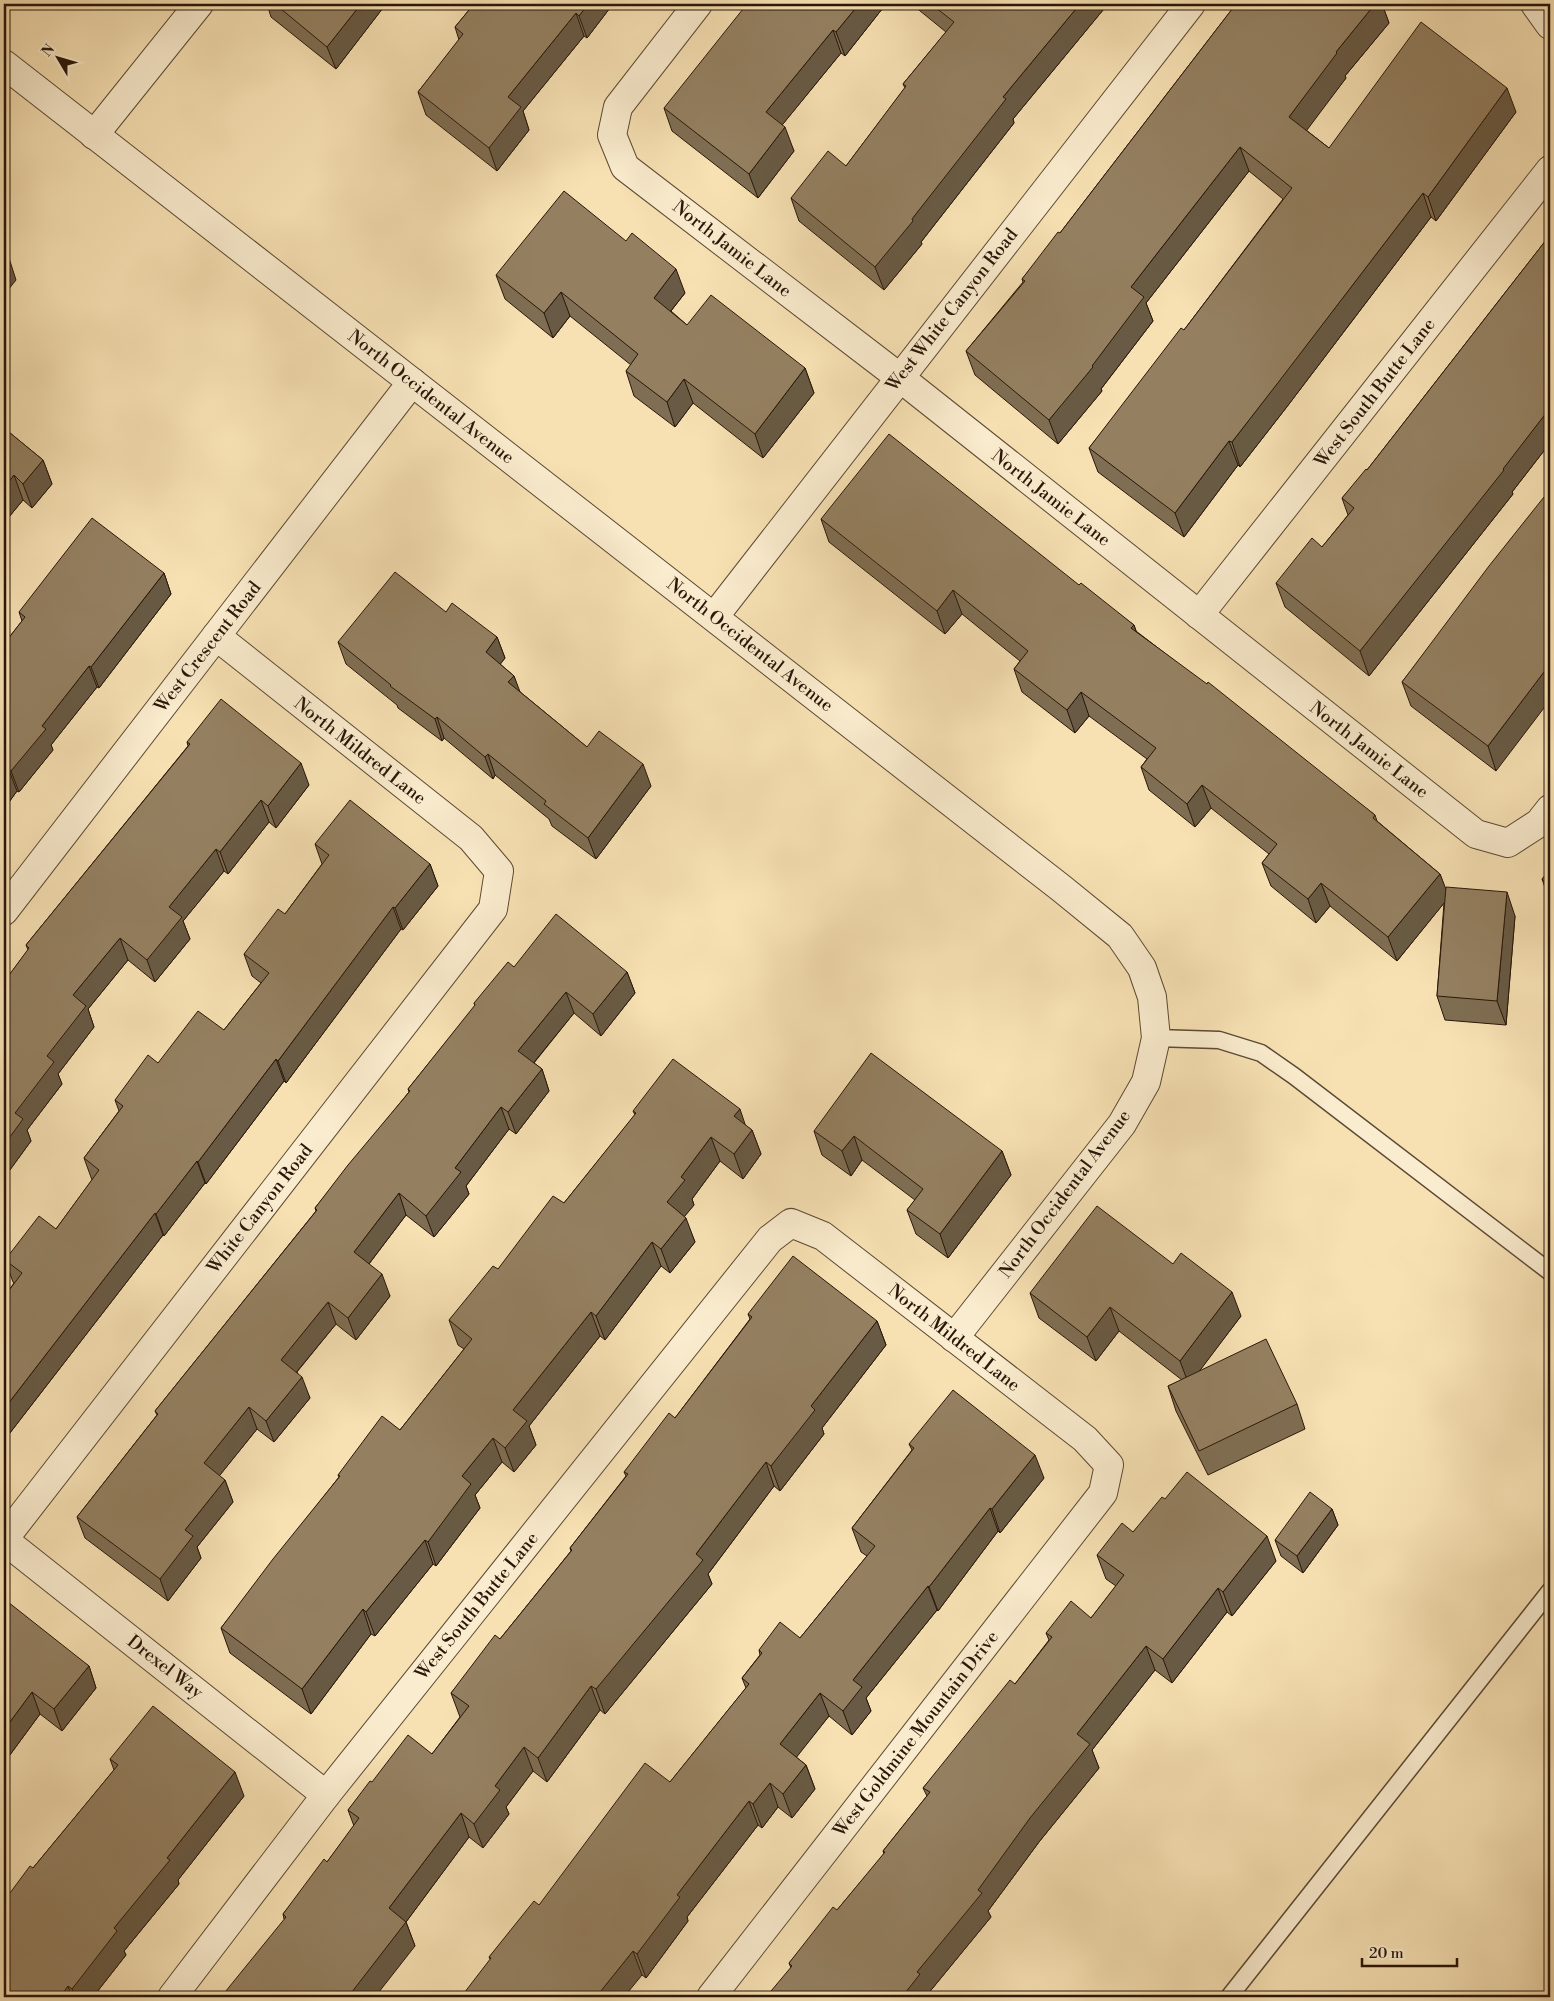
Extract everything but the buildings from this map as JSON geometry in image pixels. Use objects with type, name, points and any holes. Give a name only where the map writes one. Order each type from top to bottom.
[{"type":"street","points":[[94,135],[199,4]]},
{"type":"street","name":"North Jamie Lane","points":[[698,4],[618,107],[612,135],[625,167],[899,377],[1476,834],[1508,843],[1539,823],[1550,809]]},
{"type":"street","name":"West White Canyon Road","points":[[714,617],[1191,4]]},
{"type":"street","points":[[1535,4],[1550,25]]},
{"type":"street","name":"North Occidental Avenue","points":[[4,64],[1054,882],[1120,936],[1142,968],[1152,998],[1156,1038],[1146,1082],[1122,1124],[954,1338]]},
{"type":"street","name":"West South Butte Lane","points":[[1199,615],[1550,170]]},
{"type":"street","name":"West Crescent Road","points":[[4,911],[412,382]]},
{"type":"street","name":"North Mildred Lane","points":[[216,636],[471,838],[499,871]]},
{"type":"street","name":"White Canyon Road","points":[[4,1539],[493,909],[499,871]]},
{"type":"street","name":"West South Butte Lane","points":[[172,1997],[326,1795],[770,1239],[791,1223]]},
{"type":"street","name":"North Mildred Lane","points":[[791,1223],[823,1236],[1085,1438],[1109,1465]]},
{"type":"street","name":"West Goldmine Mountain Drive","points":[[711,1997],[1103,1493],[1109,1465]]},
{"type":"street","name":"Drexel Way","points":[[4,1539],[326,1795]]},
{"type":"lane","points":[[1156,1038],[1219,1040],[1262,1053],[1550,1272]]},
{"type":"lane","points":[[1229,1997],[1550,1591]]}]
